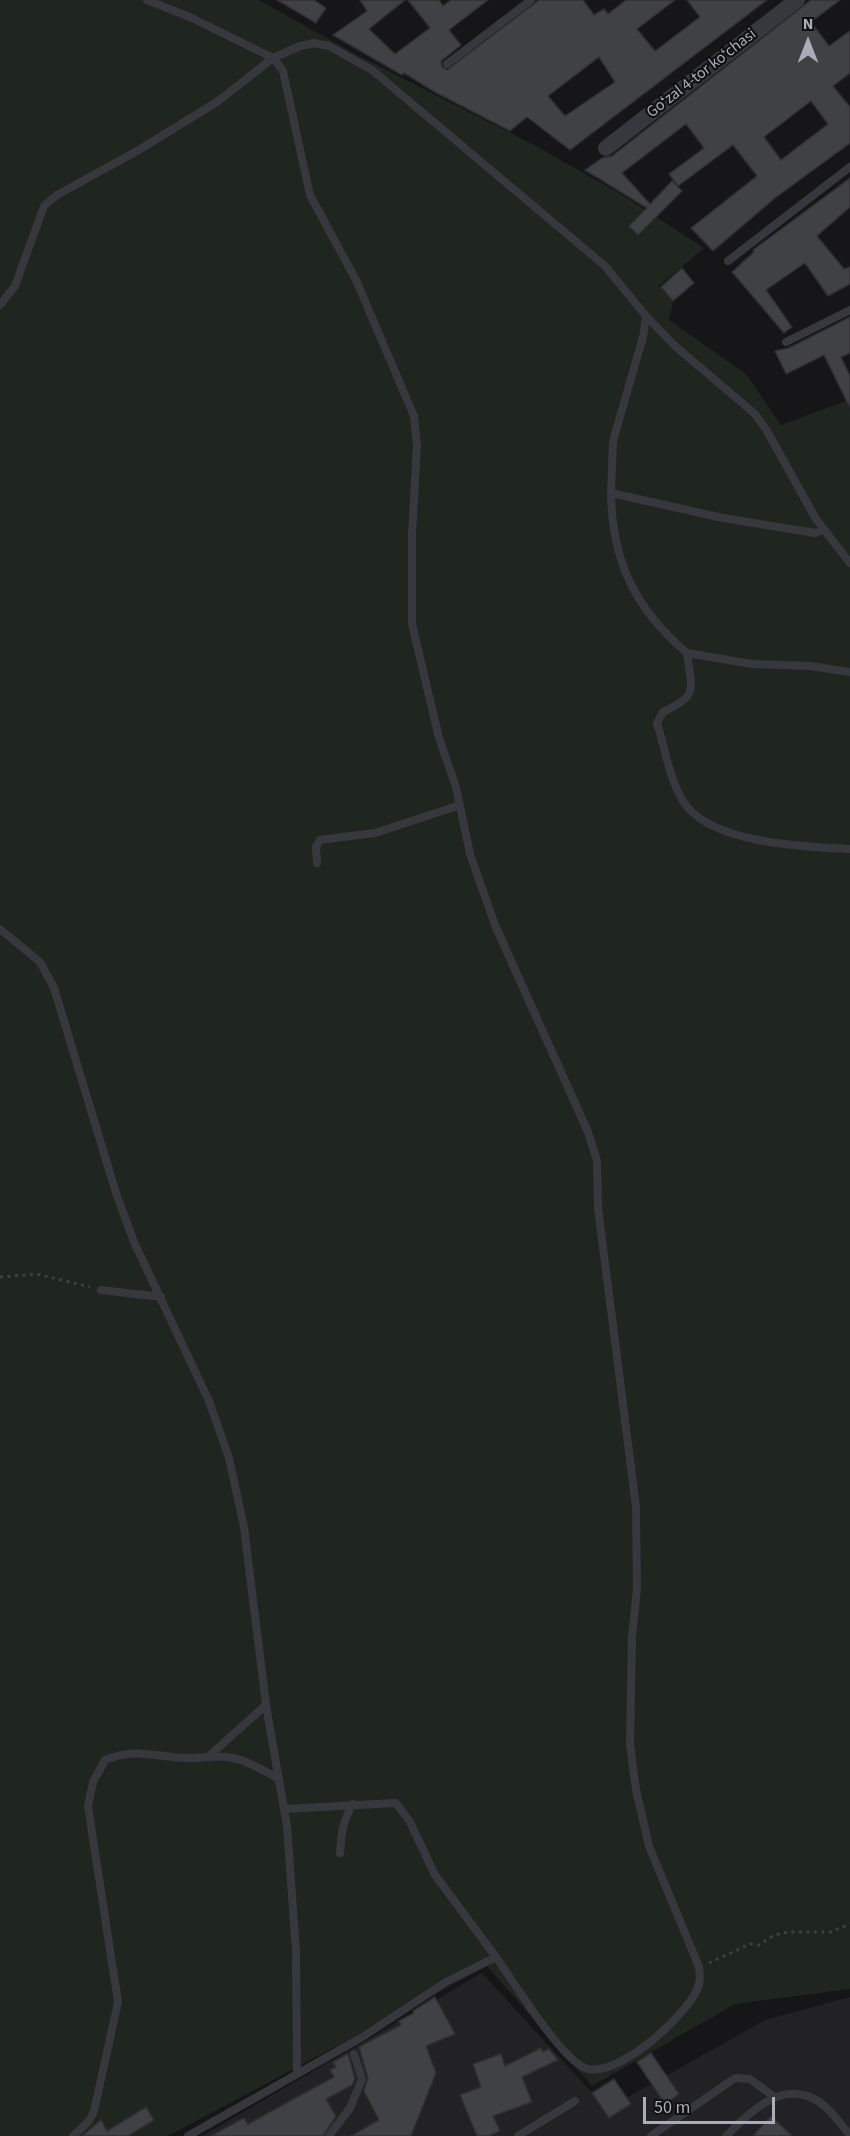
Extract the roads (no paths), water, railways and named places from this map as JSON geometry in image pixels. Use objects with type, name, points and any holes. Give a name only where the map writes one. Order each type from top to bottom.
[{"type":"street","name":"Goʻzal 4-tor koʻchasi","points":[[606,148],[797,0]]},
{"type":"lane","points":[[147,0],[192,18],[273,58],[283,71],[310,195],[356,280],[414,417],[417,445],[412,535],[412,624],[439,738],[460,805],[470,854],[495,925],[560,1067],[597,1161],[598,1208],[636,1507],[637,1589],[632,1636],[630,1744],[636,1790],[649,1846],[699,1967],[700,1979],[697,1990],[656,2038],[619,2063],[595,2069],[584,2068],[568,2055],[435,1875],[403,1811],[396,1803],[284,1809]]},
{"type":"lane","points":[[447,64],[531,0]]},
{"type":"lane","points":[[0,305],[15,286],[44,206],[57,195],[137,151],[217,102],[273,58],[300,46],[314,43],[347,54],[372,70],[605,266],[646,316],[675,346],[708,371],[754,414],[767,431],[824,530],[850,563]]},
{"type":"lane","points":[[728,261],[850,167]]},
{"type":"lane","points":[[786,342],[850,310]]},
{"type":"lane","points":[[646,316],[640,347],[614,441],[611,524],[624,574],[650,617],[687,653],[752,664],[810,666],[850,672]]},
{"type":"lane","points":[[611,493],[723,518],[815,532],[824,530]]},
{"type":"lane","points":[[687,653],[691,687],[689,697],[681,705],[663,712],[657,723],[672,773],[687,807],[710,824],[754,840],[850,849]]},
{"type":"lane","points":[[317,863],[316,847],[321,840],[375,833],[460,805]]},
{"type":"lane","points":[[0,928],[40,962],[54,988],[116,1193],[134,1242],[209,1401],[229,1458],[243,1527],[266,1705],[284,1809],[296,1951],[297,2074]]},
{"type":"lane","points":[[101,1290],[161,1297]]},
{"type":"lane","points":[[210,1755],[266,1705]]},
{"type":"lane","points":[[73,2136],[89,2121],[94,2111],[118,2002],[88,1806],[93,1782],[105,1760],[124,1752],[188,1758],[210,1755],[250,1763],[279,1779]]},
{"type":"lane","points":[[340,1853],[340,1833],[346,1815],[353,1804]]},
{"type":"lane","points":[[188,2136],[364,2036],[446,1982],[496,1957]]},
{"type":"lane","points":[[329,2136],[350,2108],[362,2079],[354,2054]]},
{"type":"lane","points":[[651,2136],[735,2078],[750,2079],[773,2096]]},
{"type":"lane","points":[[726,2136],[773,2096],[795,2094],[819,2101],[850,2135]]},
{"type":"lane","points":[[518,2136],[575,2101]]}]
